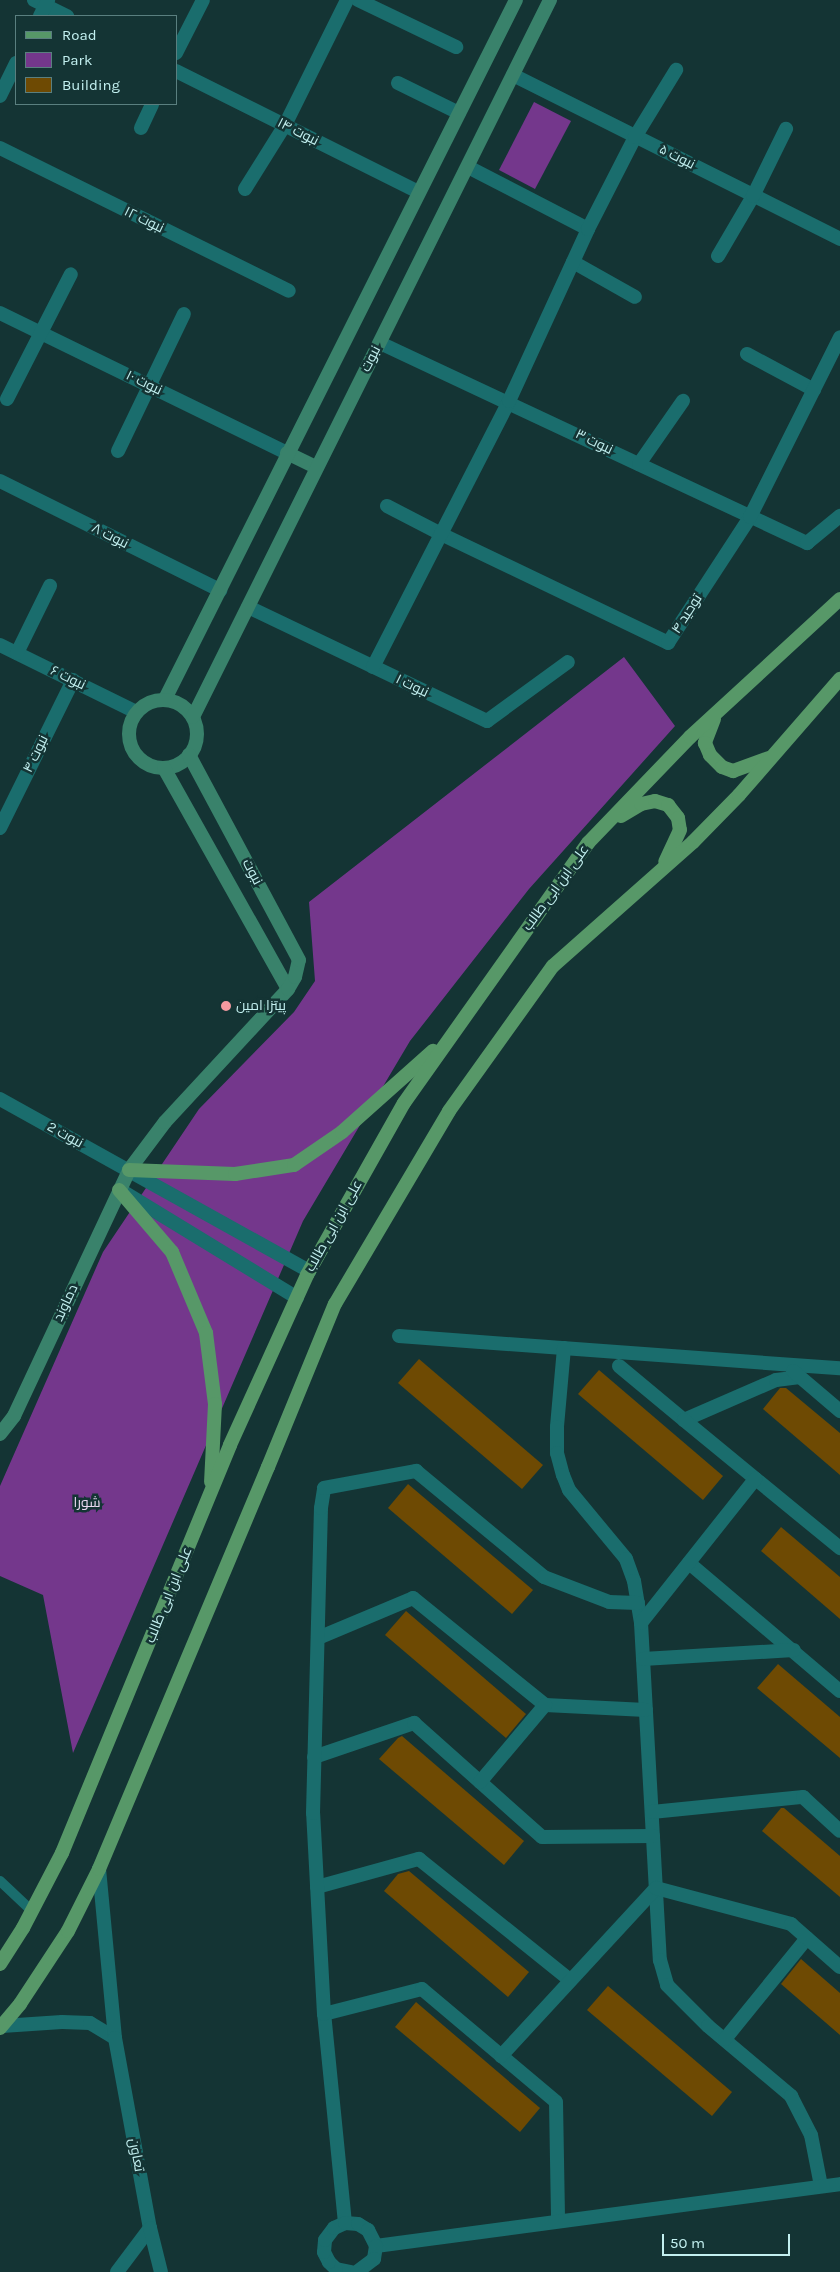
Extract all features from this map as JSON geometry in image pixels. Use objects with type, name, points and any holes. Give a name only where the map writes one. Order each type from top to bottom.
[{"type":"main road","points":[[164,699],[516,0]]},
{"type":"main road","name":"نبوت","points":[[193,717],[550,0]]},
{"type":"main road","points":[[287,453],[316,467]]},
{"type":"main road","name":"علی ابن ابی طالب","points":[[0,1964],[32,1911],[62,1853],[230,1445],[309,1271],[404,1103],[588,842],[716,714],[840,599]]},
{"type":"main road","points":[[1,2027],[20,2004],[68,1931],[98,1869],[261,1486],[335,1304],[448,1111],[553,966],[693,842],[773,756],[840,679]]},
{"type":"main road","points":[[164,699],[179,704],[193,717],[198,736],[195,748],[190,755],[177,766],[164,768],[151,766],[140,759],[132,748],[129,735],[131,722],[136,712],[150,702],[164,699]]},
{"type":"main road","points":[[716,714],[705,743],[710,755],[722,767],[734,771],[773,756]]},
{"type":"main road","name":"نبوت","points":[[129,1170],[165,1122],[288,990],[296,977],[299,960],[190,755]]},
{"type":"main road","name":"نبوت","points":[[164,768],[288,990]]},
{"type":"main road","points":[[602,828],[641,804],[655,801],[668,805],[678,818],[680,830],[670,854],[658,873]]},
{"type":"main road","points":[[129,1170],[235,1174],[294,1165],[342,1132],[450,1036]]},
{"type":"main road","name":"دماوند","points":[[0,1434],[14,1416],[129,1170]]},
{"type":"main road","points":[[119,1190],[172,1252],[206,1333],[215,1404],[210,1494]]},
{"type":"street","points":[[178,49],[203,0]]},
{"type":"street","points":[[245,189],[285,125],[347,0]]},
{"type":"street","points":[[358,0],[456,47]]},
{"type":"street","points":[[42,5],[65,15]]},
{"type":"street","points":[[0,96],[15,66]]},
{"type":"street","points":[[373,667],[509,401],[588,229],[635,137],[676,70]]},
{"type":"street","name":"نبوت ۱۴","points":[[178,72],[420,192]]},
{"type":"street","name":"نبوت ۵","points":[[513,75],[840,239]]},
{"type":"street","points":[[398,83],[459,114]]},
{"type":"street","points":[[141,128],[152,105]]},
{"type":"street","points":[[718,256],[752,196],[786,129]]},
{"type":"street","name":"نبوت ۱۲","points":[[0,148],[289,292]]},
{"type":"street","points":[[468,166],[588,229]]},
{"type":"street","points":[[573,262],[635,297]]},
{"type":"street","points":[[7,399],[39,332],[71,274]]},
{"type":"street","name":"نبوت ۱۰","points":[[0,313],[287,453]]},
{"type":"street","points":[[118,451],[184,314]]},
{"type":"street","name":"توحید ۴","points":[[387,506],[441,534],[668,643],[750,517],[840,337]]},
{"type":"street","name":"نبوت ۳","points":[[380,343],[509,401],[638,464],[808,543],[840,516]]},
{"type":"street","points":[[747,354],[814,390]]},
{"type":"street","points":[[638,464],[683,401]]},
{"type":"street","name":"نبوت ۸","points":[[0,480],[220,590]]},
{"type":"street","points":[[17,653],[50,586]]},
{"type":"street","name":"نبوت ۱","points":[[248,607],[487,721],[568,662]]},
{"type":"street","name":"نبوت ۶","points":[[0,645],[136,712]]},
{"type":"street","name":"نبوت ۴","points":[[0,828],[72,680]]},
{"type":"street","name":"نبوت 2","points":[[0,1099],[309,1271]]},
{"type":"street","points":[[119,1190],[297,1298]]},
{"type":"street","points":[[400,1336],[840,1368]]},
{"type":"street","points":[[564,1348],[557,1427],[557,1454],[562,1475],[568,1490],[626,1559],[634,1581],[638,1603],[641,1623],[660,1960],[667,1985],[684,2004],[791,2096],[811,2135],[820,2186]]},
{"type":"street","points":[[785,1364],[840,1411]]},
{"type":"street","points":[[620,1366],[840,1548]]},
{"type":"street","points":[[684,1420],[776,1380],[800,1377]]},
{"type":"street","points":[[344,2223],[324,2014],[313,1813],[321,1508],[324,1488],[416,1471],[544,1577],[609,1602],[638,1603]]},
{"type":"street","points":[[641,1623],[755,1479]]},
{"type":"street","points":[[689,1563],[794,1650],[840,1691]]},
{"type":"street","points":[[318,1638],[413,1598],[546,1705],[646,1710]]},
{"type":"street","points":[[643,1659],[794,1650]]},
{"type":"street","points":[[480,1782],[546,1705]]},
{"type":"street","points":[[314,1756],[414,1724],[542,1837],[653,1836]]},
{"type":"street","points":[[652,1812],[803,1797],[840,1831]]},
{"type":"street","points":[[317,1887],[419,1859],[570,1980]]},
{"type":"street","name":"تعاون","points":[[98,1869],[115,2038],[150,2228],[161,2272]]},
{"type":"street","points":[[656,1888],[791,1924],[840,1967]]},
{"type":"street","points":[[500,2056],[656,1888]]},
{"type":"street","points":[[725,2039],[807,1938]]},
{"type":"street","points":[[324,2014],[422,1989],[556,2102],[558,2221]]},
{"type":"street","points":[[1,2027],[62,2022],[90,2023],[115,2038]]},
{"type":"street","points":[[376,2246],[840,2184]]},
{"type":"street","points":[[351,2272],[336,2269],[329,2262],[324,2252],[325,2240],[334,2228],[344,2223],[358,2224],[368,2230],[376,2246],[374,2259],[357,2272]]},
{"type":"street","points":[[117,2272],[150,2228]]},
{"type":"lane","points":[[0,1881],[32,1911]]},
{"type":"green space","points":[[534,102],[571,121],[535,189],[499,170]]},
{"type":"green space","name":"شورا","points":[[624,657],[675,726],[529,889],[410,1041],[303,1221],[73,1753],[43,1595],[0,1576],[0,1486],[103,1252],[199,1109],[294,1012],[315,981],[309,902]]},
{"type":"building","points":[[419,1359],[543,1465],[522,1489],[398,1383]]},
{"type":"building","points":[[599,1370],[723,1476],[703,1500],[578,1394]]},
{"type":"building","points":[[780,1388],[786,1388],[840,1433],[840,1475],[763,1409]]},
{"type":"building","points":[[408,1484],[533,1590],[512,1614],[388,1508]]},
{"type":"building","points":[[781,1527],[840,1577],[840,1619],[761,1551]]},
{"type":"building","points":[[406,1611],[526,1714],[506,1738],[385,1635]]},
{"type":"building","points":[[778,1664],[840,1717],[840,1758],[757,1688]]},
{"type":"building","points":[[402,1736],[524,1841],[504,1865],[379,1759]]},
{"type":"building","points":[[781,1808],[784,1808],[840,1856],[840,1897],[762,1831]]},
{"type":"building","points":[[409,1871],[529,1972],[508,1997],[384,1891],[398,1874]]},
{"type":"building","points":[[801,1959],[840,1993],[840,2035],[781,1984]]},
{"type":"building","points":[[608,1986],[732,2092],[712,2116],[587,2010]]},
{"type":"building","points":[[416,2002],[540,2108],[520,2132],[395,2027]]},
{"type":"place","name":"پیتزا امین","points":[[226,1006]]}]
